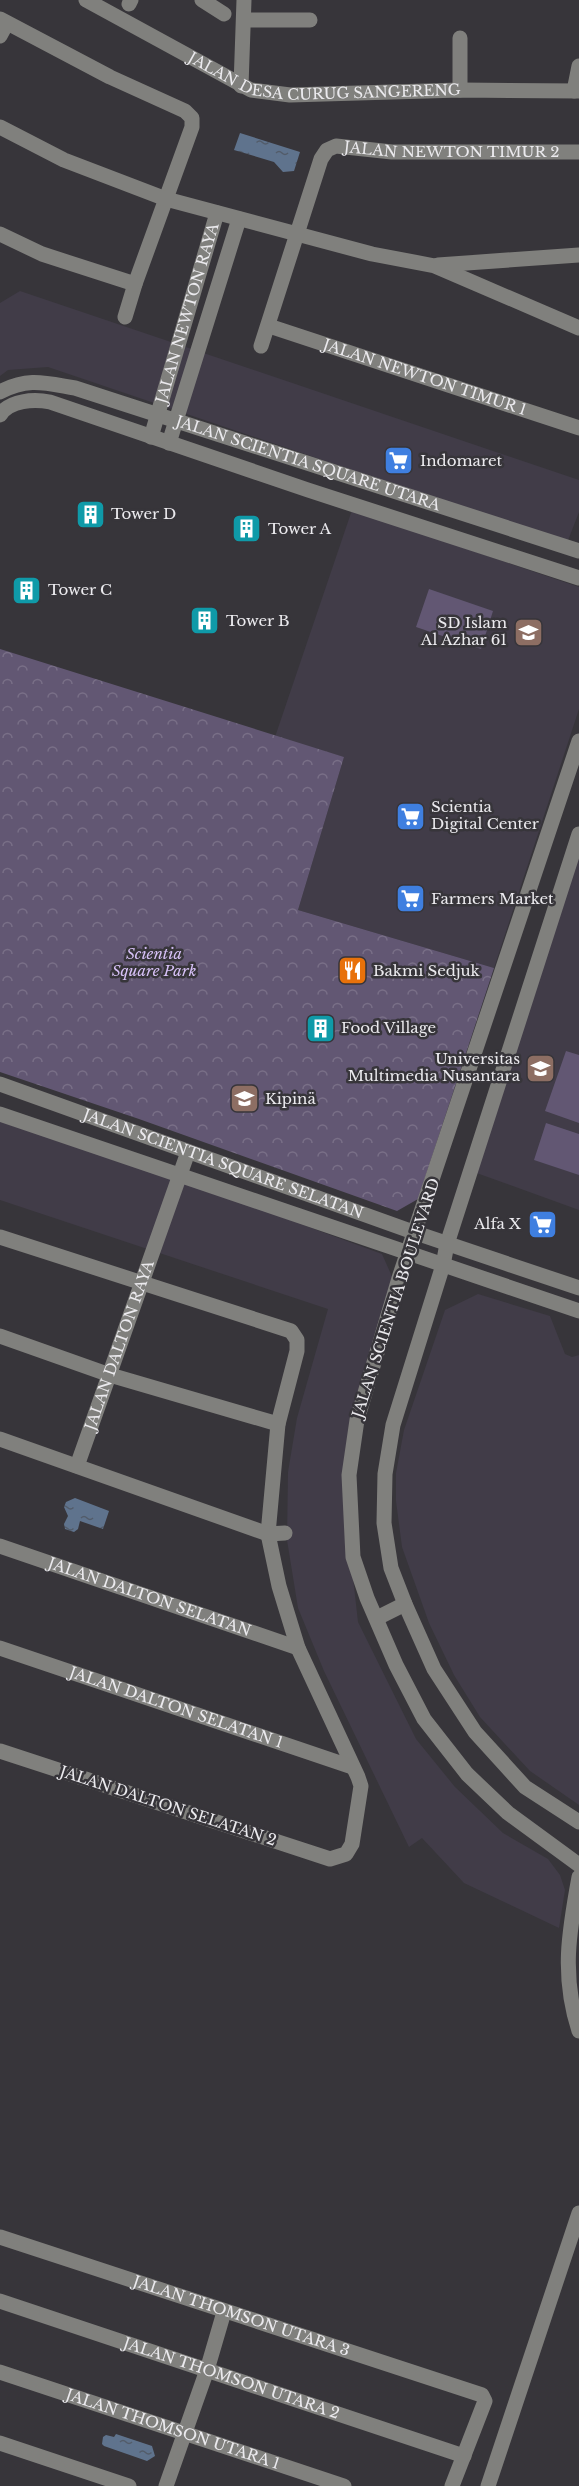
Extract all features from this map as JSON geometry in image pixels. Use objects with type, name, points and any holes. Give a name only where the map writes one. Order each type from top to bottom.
[{"type":"street","name":"JALAN DESA CURUG SANGERENG","points":[[86,0],[250,90],[291,95],[460,90],[577,91]]},
{"type":"street","points":[[202,0],[224,15]]},
{"type":"street","points":[[241,86],[244,0]]},
{"type":"street","points":[[243,20],[310,20]]},
{"type":"street","points":[[2,26],[185,111],[192,118],[192,127],[125,317]]},
{"type":"street","points":[[460,38],[460,90]]},
{"type":"street","points":[[577,91],[579,66]]},
{"type":"street","points":[[0,127],[64,160],[166,199],[372,254],[435,266],[579,328]]},
{"type":"street","name":"JALAN NEWTON TIMUR 2","points":[[298,234],[321,159],[327,150],[336,146],[392,152],[579,152]]},
{"type":"street","name":"JALAN NEWTON RAYA","points":[[151,437],[217,213]]},
{"type":"street","name":"JALAN NEWTON RAYA","points":[[169,443],[239,219]]},
{"type":"street","points":[[0,234],[42,254],[135,284]]},
{"type":"street","points":[[261,346],[298,234]]},
{"type":"street","points":[[435,266],[579,255]]},
{"type":"street","name":"JALAN NEWTON TIMUR 1","points":[[268,326],[579,428]]},
{"type":"street","name":"JALAN SCIENTIA SQUARE UTARA","points":[[0,392],[16,383],[36,381],[75,388],[579,550]]},
{"type":"street","name":"JALAN SCIENTIA SQUARE UTARA","points":[[0,415],[3,411],[20,403],[35,399],[50,402],[579,578]]},
{"type":"street","name":"JALAN SCIENTIA BOULEVARD","points":[[579,741],[408,1253],[357,1420],[349,1475],[353,1557],[367,1598],[396,1665],[424,1719],[466,1774],[508,1813],[579,1865]]},
{"type":"street","points":[[579,834],[447,1244],[443,1265],[393,1425],[385,1474],[384,1523],[392,1568],[405,1604],[434,1669],[476,1732],[525,1787],[579,1822]]},
{"type":"street","name":"JALAN SCIENTIA SQUARE SELATAN","points":[[0,1084],[447,1244],[579,1288]]},
{"type":"street","name":"JALAN SCIENTIA SQUARE SELATAN","points":[[0,1114],[579,1311]]},
{"type":"street","name":"JALAN DALTON RAYA","points":[[76,1466],[188,1152]]},
{"type":"street","points":[[0,1237],[291,1331],[297,1340],[297,1351],[278,1424],[268,1534],[279,1586],[297,1648],[352,1767]]},
{"type":"street","points":[[0,1336],[110,1375],[278,1424]]},
{"type":"street","points":[[0,1439],[268,1534],[285,1533]]},
{"type":"street","name":"JALAN DALTON SELATAN","points":[[0,1546],[297,1648]]},
{"type":"street","points":[[377,1618],[405,1604]]},
{"type":"street","name":"JALAN DALTON SELATAN 1","points":[[0,1648],[352,1767]]},
{"type":"street","name":"JALAN DALTON SELATAN 2","points":[[0,1751],[318,1855],[336,1858],[346,1854],[352,1844],[361,1786],[352,1767]]},
{"type":"street","points":[[579,1876],[568,1940],[568,1981],[579,2031]]},
{"type":"street","points":[[488,2486],[579,2212]]},
{"type":"street","name":"JALAN THOMSON UTARA 3","points":[[0,2237],[482,2395],[485,2401],[464,2456]]},
{"type":"street","name":"JALAN THOMSON UTARA 2","points":[[0,2301],[464,2456]]},
{"type":"street","points":[[166,2486],[207,2370],[224,2312]]},
{"type":"street","name":"JALAN THOMSON UTARA 1","points":[[0,2372],[344,2486]]},
{"type":"street","points":[[0,2443],[129,2486]]},
{"type":"street","points":[[452,2486],[464,2456]]},
{"type":"shaded area","points":[[20,291],[579,480],[579,512],[567,543],[48,367],[8,370],[0,376],[0,303]]},
{"type":"shaded area","points":[[352,510],[579,587],[579,709],[494,968],[298,910],[344,757],[275,737]]},
{"type":"shaded area","name":"Universitas Multimedia Nusantara","points":[[579,846],[579,1210],[471,1171]]},
{"type":"shaded area","points":[[0,1119],[130,1161],[382,1254],[394,1281],[350,1423],[349,1542],[358,1622],[416,1739],[455,1787],[503,1833],[548,1859],[560,1875],[565,1890],[559,1928],[464,1883],[422,1838],[409,1847],[324,1671],[298,1608],[287,1540],[288,1472],[297,1418],[328,1309],[0,1200]]},
{"type":"shaded area","points":[[478,1294],[550,1316],[565,1354],[572,1357],[579,1355],[579,1805],[530,1771],[480,1717],[454,1675],[429,1623],[402,1547],[396,1501],[396,1473],[404,1430],[445,1310]]},
{"type":"green space","points":[[429,589],[493,611],[481,649],[416,627]]},
{"type":"green space","name":"Scientia Square Park","points":[[0,649],[344,757],[298,910],[494,968],[418,1199],[397,1211],[0,1072]]},
{"type":"green space","points":[[566,1051],[579,1055],[579,1123],[545,1111]]},
{"type":"green space","points":[[546,1123],[579,1134],[579,1175],[534,1160]]},
{"type":"water","points":[[240,133],[300,152],[294,171],[283,172],[274,162],[234,150]]},
{"type":"water","points":[[75,1498],[109,1511],[103,1529],[80,1521],[78,1529],[74,1532],[65,1529],[64,1524],[68,1516],[64,1507],[66,1502]]},
{"type":"water","points":[[116,2434],[152,2446],[155,2456],[147,2461],[102,2444],[103,2437],[106,2435],[114,2437]]},
{"type":"place","name":"Indomaret","points":[[399,461]]},
{"type":"place","name":"Tower D","points":[[90,514]]},
{"type":"place","name":"Tower A","points":[[247,529]]},
{"type":"place","name":"Tower C","points":[[27,590]]},
{"type":"place","name":"Tower B","points":[[205,621]]},
{"type":"place","name":"SD Islam Al Azhar 61","points":[[528,632]]},
{"type":"place","name":"Scientia Digital Center","points":[[410,816]]},
{"type":"place","name":"Farmers Market","points":[[410,899]]},
{"type":"place","name":"Bakmi Sedjuk","points":[[352,971]]},
{"type":"place","name":"Food Village","points":[[320,1028]]},
{"type":"place","name":"Universitas Multimedia Nusantara","points":[[541,1068]]},
{"type":"place","name":"Kipinä","points":[[244,1099]]},
{"type":"place","name":"Alfa X","points":[[542,1224]]}]
